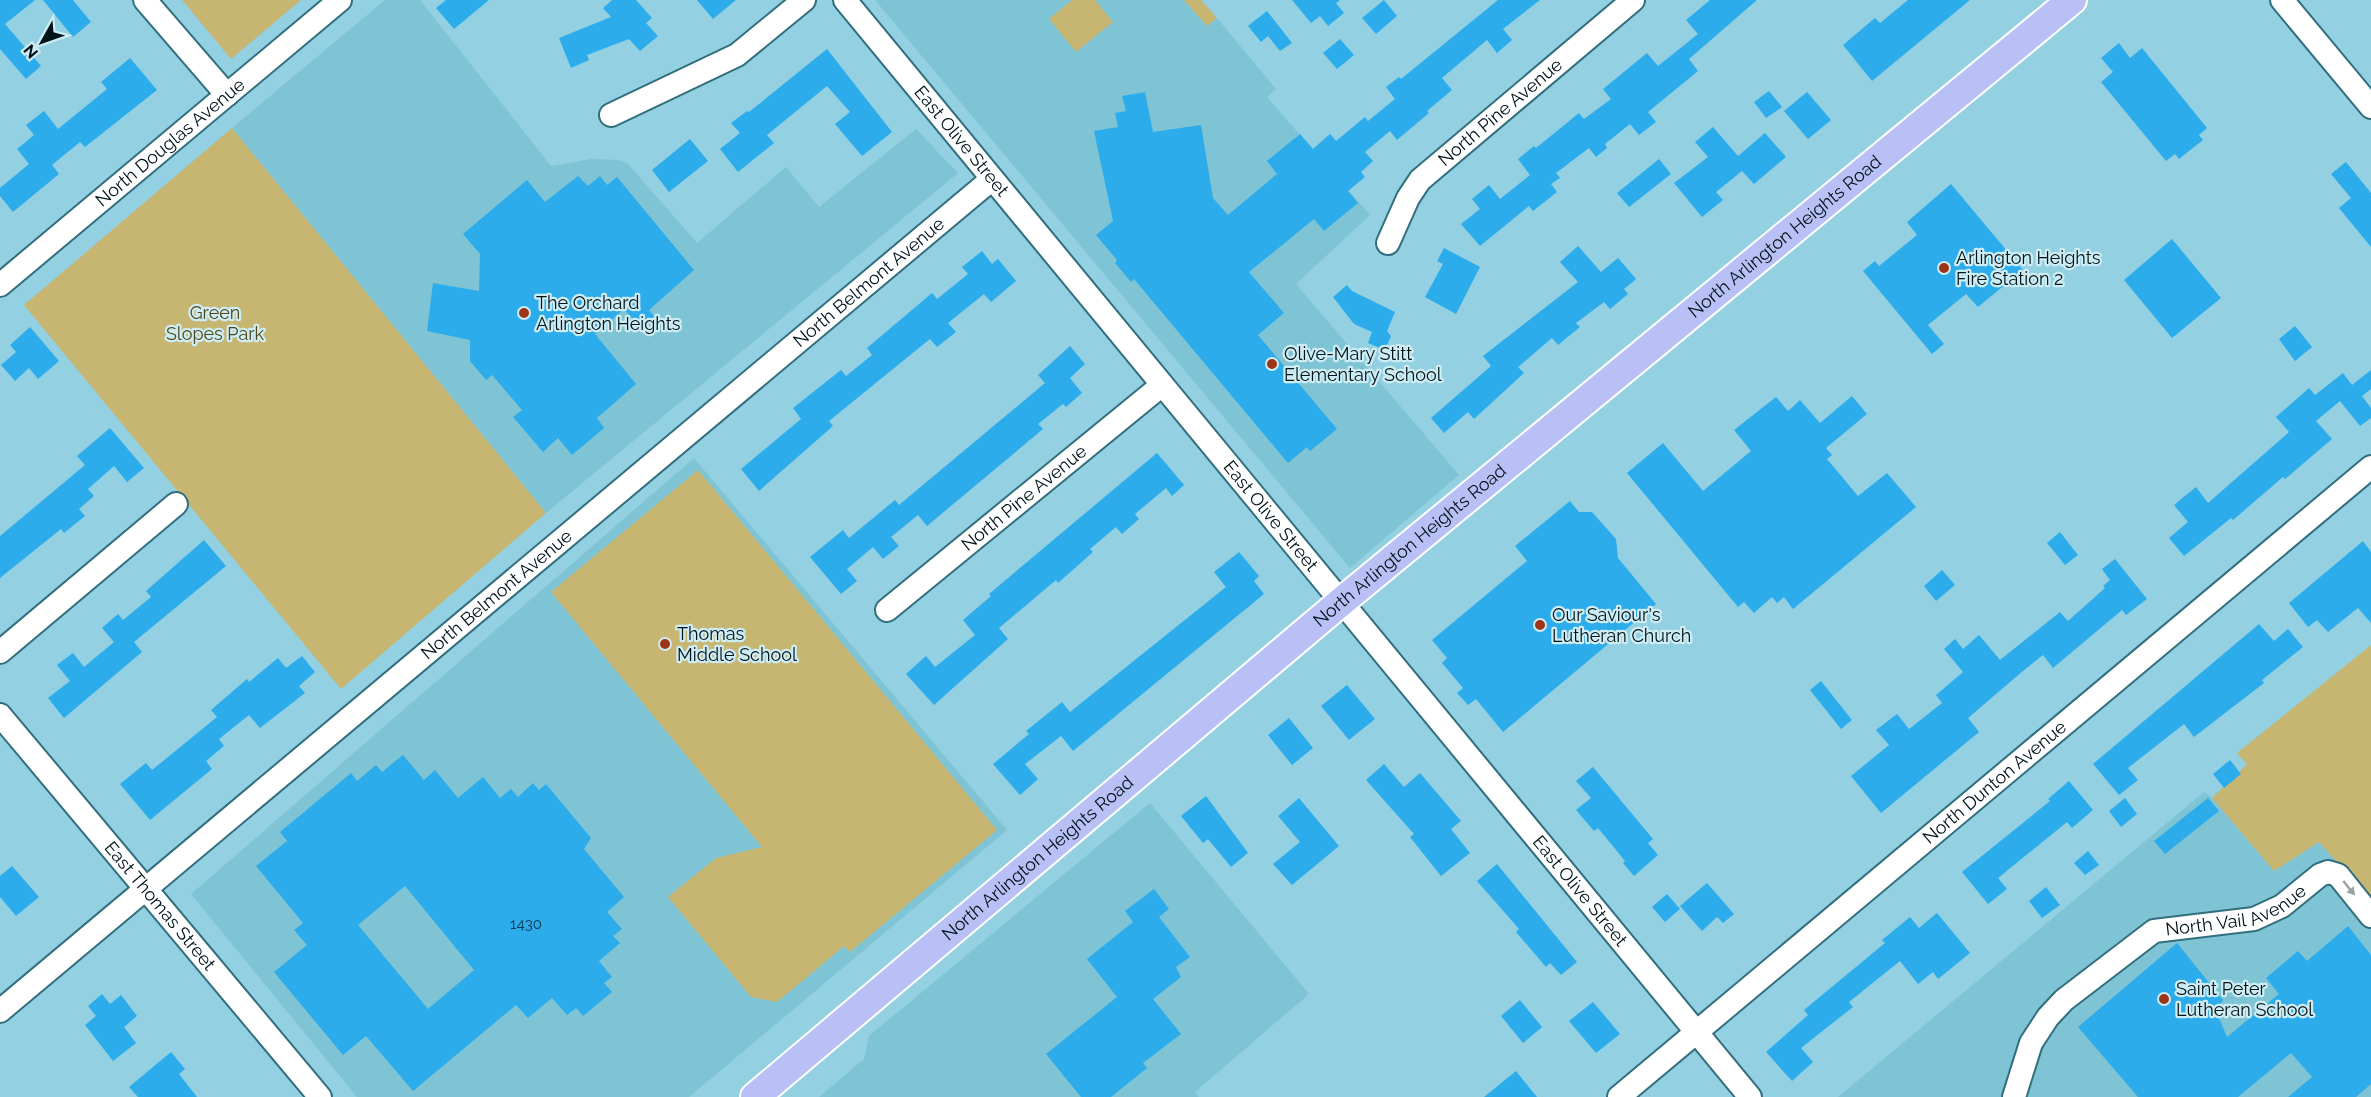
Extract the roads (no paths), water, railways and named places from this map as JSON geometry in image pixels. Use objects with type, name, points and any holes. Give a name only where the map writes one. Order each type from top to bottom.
[{"type":"main road","name":"North Arlington Heights Road","points":[[755,1097],[1341,602],[2072,0]]},
{"type":"street","points":[[145,0],[227,95]]},
{"type":"street","name":"North Douglas Avenue","points":[[0,285],[340,0]]},
{"type":"street","points":[[611,115],[737,55],[804,0]]},
{"type":"street","name":"East Olive Street","points":[[845,0],[1749,1097]]},
{"type":"street","name":"North Pine Avenue","points":[[1388,243],[1408,198],[1420,180],[1633,0]]},
{"type":"street","points":[[2282,0],[2370,105]]},
{"type":"street","name":"North Belmont Avenue","points":[[0,1011],[992,178]]},
{"type":"street","name":"North Pine Avenue","points":[[887,610],[1162,385]]},
{"type":"street","name":"North Dunton Avenue","points":[[1619,1097],[2371,467]]},
{"type":"street","points":[[0,652],[176,504]]},
{"type":"street","name":"East Thomas Street","points":[[0,715],[320,1097]]},
{"type":"street","name":"North Vail Avenue","points":[[2014,1097],[2031,1043],[2048,1017],[2064,1000],[2154,931],[2254,919],[2282,906],[2320,875],[2328,872],[2338,875],[2371,916]]},
{"type":"place","name":"Arlington Heights Fire Station 2","points":[[1944,268]]},
{"type":"place","name":"The Orchard Arlington Heights","points":[[524,313]]},
{"type":"place","name":"Olive-Mary Stitt Elementary School","points":[[1272,364]]},
{"type":"place","name":"Our Saviour's Lutheran Church","points":[[1540,625]]},
{"type":"place","name":"Thomas Middle School","points":[[665,644]]},
{"type":"place","name":"Saint Peter Lutheran School","points":[[2164,999]]},
{"type":"park label","name":"Green Slopes Park","points":[[215,323]]}]
